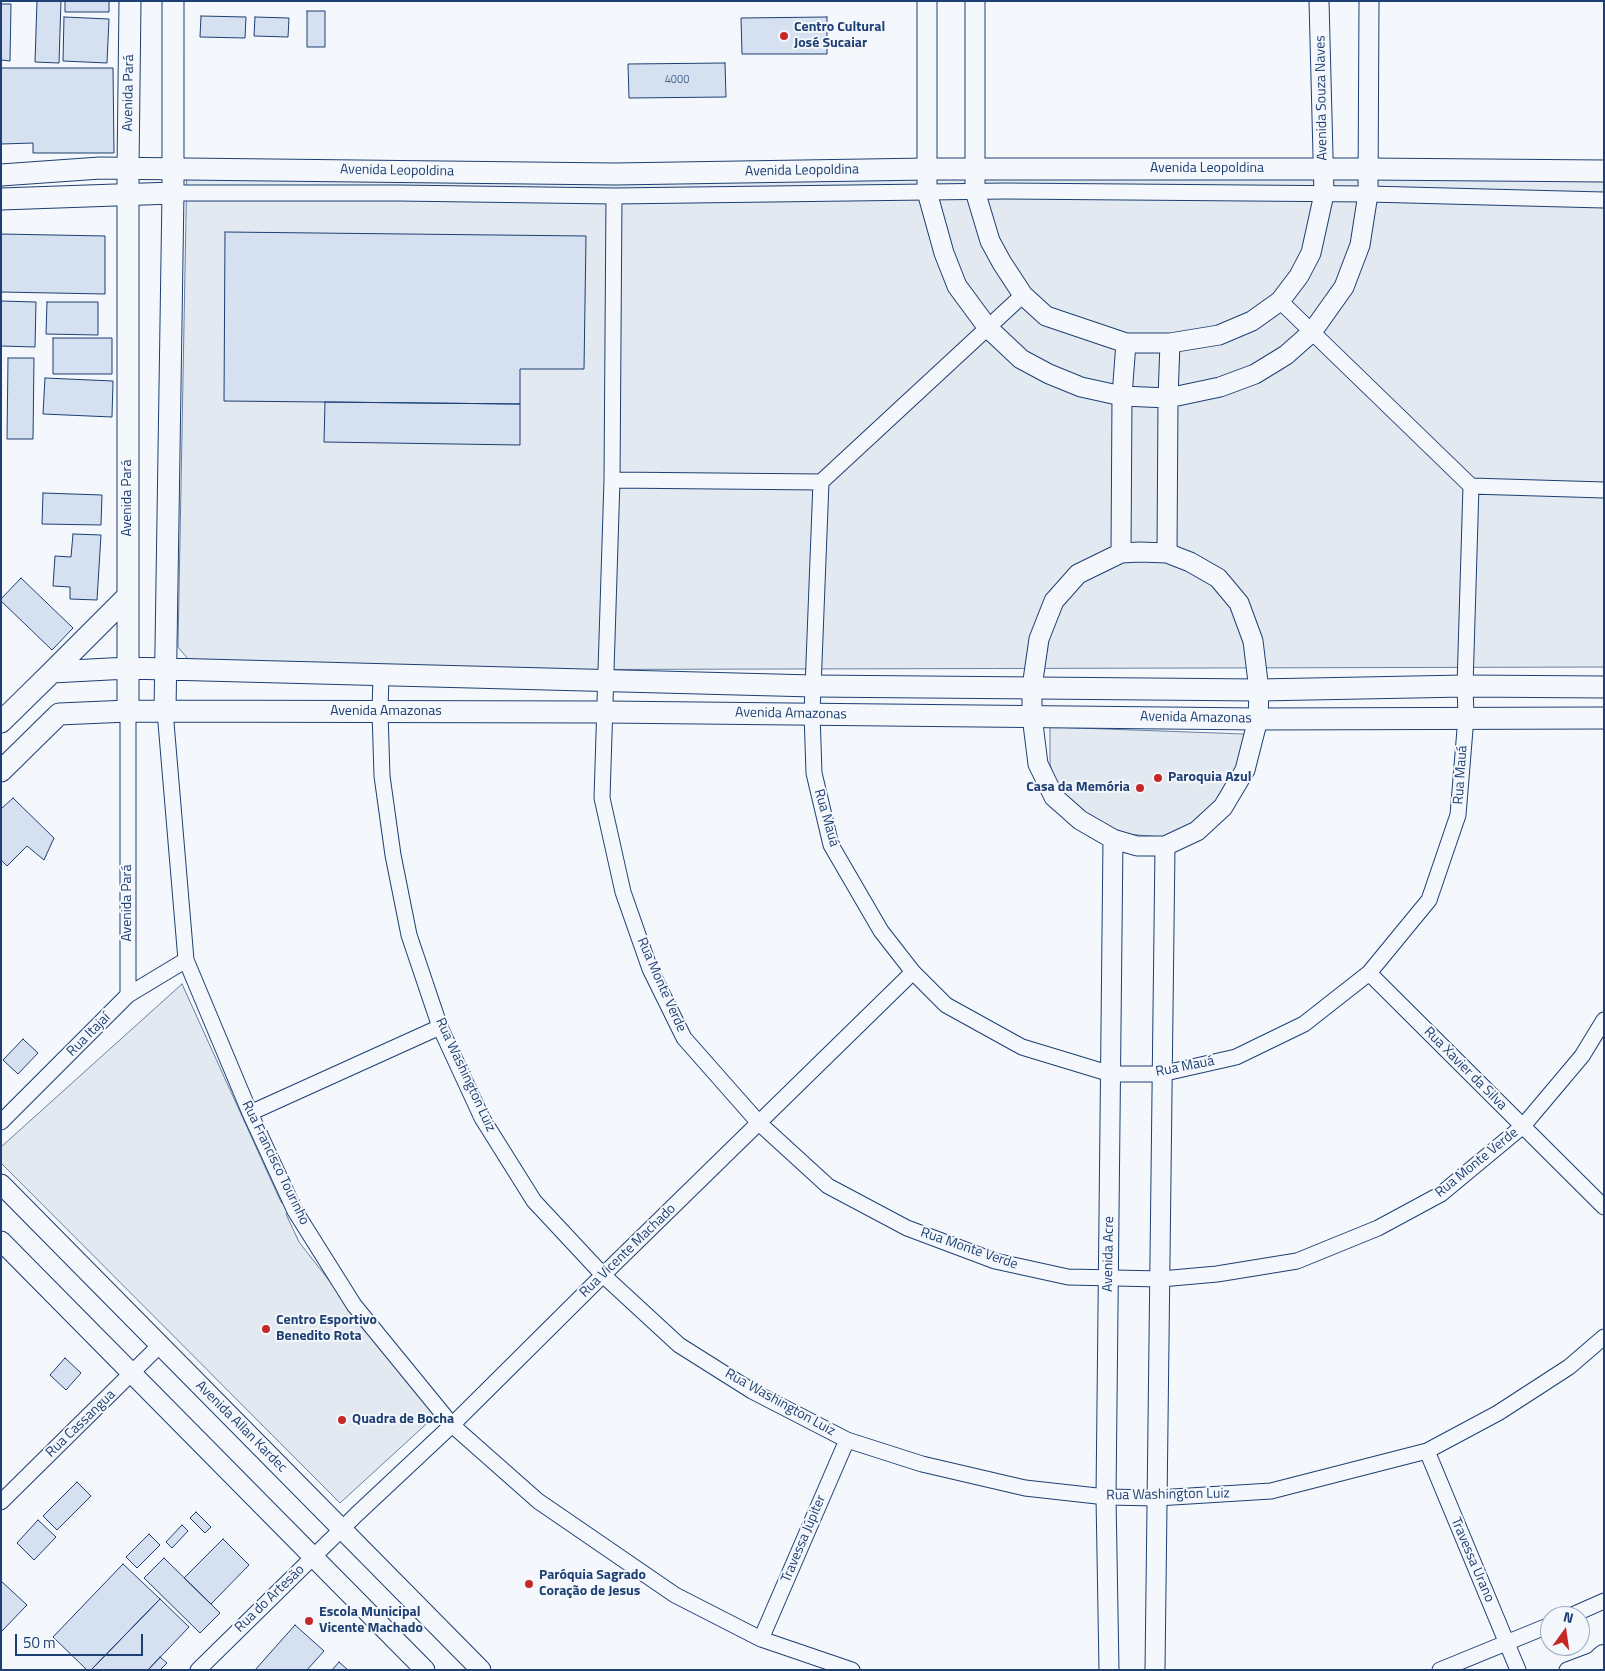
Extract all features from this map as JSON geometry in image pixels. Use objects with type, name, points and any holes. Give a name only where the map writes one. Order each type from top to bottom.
[{"type":"main road","name":"Avenida Pará","points":[[128,710],[128,168],[130,1]]},
{"type":"main road","points":[[166,711],[173,193],[172,1]]},
{"type":"main road","name":"Avenida Leopoldina","points":[[1,175],[100,168],[615,174],[926,168],[1604,170]]},
{"type":"main road","points":[[1,200],[173,193]]},
{"type":"main road","points":[[1,722],[128,596]]},
{"type":"main road","name":"Avenida Amazonas","points":[[52,672],[166,668],[606,682],[813,686],[1032,686],[1259,690],[1465,686],[1604,688]]},
{"type":"main road","name":"Avenida Amazonas","points":[[1,770],[59,714],[128,710],[605,712],[1258,719],[1604,718]]},
{"type":"main road","points":[[1590,1670],[1604,1656]]},
{"type":"street","points":[[927,1],[927,192],[944,253],[957,286],[988,328],[1021,359],[1081,387],[1122,396],[1168,398],[1220,387],[1255,374],[1286,355],[1312,332],[1344,287],[1360,244],[1368,194],[1369,1]]},
{"type":"street","name":"Avenida Souza Naves","points":[[975,1],[975,192],[990,241],[1023,295],[1046,316],[1126,343],[1170,342],[1219,335],[1252,321],[1280,300],[1299,276],[1311,253],[1324,194],[1319,1]]},
{"type":"street","points":[[173,193],[398,193],[614,196],[975,192],[1368,194],[1604,200]]},
{"type":"street","name":"Rua Monte Verde","points":[[614,196],[612,480],[602,798],[623,892],[650,969],[684,1038],[758,1123],[828,1186],[907,1228],[995,1260],[1068,1277],[1161,1279],[1217,1274],[1297,1261],[1378,1228],[1442,1194],[1523,1126],[1582,1056],[1604,1020]]},
{"type":"street","points":[[612,480],[821,482],[1023,295]]},
{"type":"street","points":[[1280,300],[1471,486],[1604,490]]},
{"type":"street","points":[[1168,553],[1170,342]]},
{"type":"street","points":[[1121,553],[1122,396],[1126,343]]},
{"type":"street","name":"Rua Mauá","points":[[821,482],[812,714],[814,773],[831,845],[881,931],[913,972],[946,1005],[1022,1047],[1111,1074],[1161,1074],[1236,1057],[1304,1024],[1370,973],[1429,900],[1458,815],[1466,717],[1465,686],[1471,486]]},
{"type":"street","points":[[1121,553],[1168,553],[1190,562],[1218,578],[1239,604],[1253,641],[1259,690],[1258,719],[1245,770],[1224,807],[1197,831],[1165,846],[1137,846],[1113,839],[1080,820],[1054,797],[1038,764],[1032,716],[1032,686],[1039,639],[1054,602],[1078,574],[1121,553]]},
{"type":"street","name":"Rua Washington Luiz","points":[[381,674],[382,776],[393,854],[409,934],[440,1027],[482,1118],[534,1201],[603,1275],[679,1345],[752,1391],[847,1440],[922,1464],[1025,1488],[1106,1497],[1157,1498],[1271,1491],[1427,1451],[1498,1413],[1570,1367],[1604,1337]]},
{"type":"street","name":"Avenida Pará","points":[[128,710],[128,995]]},
{"type":"street","points":[[166,711],[186,960]]},
{"type":"street","name":"Avenida Acre","points":[[1109,1670],[1106,1497],[1113,839]]},
{"type":"street","points":[[1155,1670],[1165,846]]},
{"type":"street","name":"Rua Itajaí","points":[[1,1122],[128,995],[186,960]]},
{"type":"street","name":"Rua Francisco Tourinho","points":[[186,960],[250,1113],[295,1211],[354,1305],[452,1425],[538,1501],[675,1594],[762,1639],[852,1670]]},
{"type":"street","name":"Rua Vicente Machado","points":[[342,1529],[452,1425],[913,972]]},
{"type":"street","name":"Rua Xavier da Silva","points":[[1370,973],[1604,1207]]},
{"type":"street","points":[[250,1113],[440,1027]]},
{"type":"street","name":"Avenida Allan Kardec","points":[[1,1184],[481,1670]]},
{"type":"street","points":[[1,1241],[425,1670]]},
{"type":"street","name":"Rua Cassangua","points":[[1,1502],[160,1345]]},
{"type":"street","name":"Travessa Júpiter","points":[[762,1639],[847,1440]]},
{"type":"street","name":"Travessa Urano","points":[[1427,1451],[1518,1670]]},
{"type":"street","name":"Rua do Artesão","points":[[198,1670],[342,1529]]},
{"type":"street","points":[[1590,1607],[1604,1600]]},
{"type":"street","points":[[1440,1670],[1540,1629]]},
{"type":"street","points":[[1568,1670],[1604,1656]]},
{"type":"shaded area","points":[[187,163],[1604,171],[1604,667],[381,670],[188,659],[178,647]]},
{"type":"shaded area","points":[[1050,727],[1244,734],[1239,762],[1218,800],[1194,824],[1162,837],[1114,833],[1081,814],[1059,793],[1050,764]]},
{"type":"shaded area","name":"Centro Esportivo Benedito Rota","points":[[182,984],[281,1202],[289,1210],[286,1214],[299,1242],[435,1416],[340,1503],[1,1163],[1,1147]]},
{"type":"building","points":[[37,1],[61,1],[59,63],[35,62]]},
{"type":"building","points":[[65,1],[109,1],[109,12],[65,12]]},
{"type":"building","points":[[1,4],[11,4],[10,61],[1,60]]},
{"type":"building","points":[[307,11],[325,11],[325,47],[307,47]]},
{"type":"building","points":[[201,16],[246,17],[245,38],[200,37]]},
{"type":"building","points":[[64,17],[109,19],[107,63],[63,61]]},
{"type":"building","points":[[255,17],[289,18],[288,37],[254,36]]},
{"type":"building","name":"Centro Cultural José Sucaiar","points":[[827,17],[827,54],[742,54],[741,18]]},
{"type":"building","points":[[725,63],[726,97],[629,98],[628,64]]},
{"type":"building","points":[[1,68],[113,68],[114,153],[33,153],[33,143],[1,144]]},
{"type":"building","points":[[225,232],[586,236],[584,369],[520,369],[520,404],[224,401]]},
{"type":"building","points":[[1,234],[105,236],[105,294],[1,292]]},
{"type":"building","points":[[1,301],[36,302],[35,347],[1,346]]},
{"type":"building","points":[[47,302],[98,302],[98,335],[46,334]]},
{"type":"building","points":[[53,338],[112,338],[112,374],[53,374]]},
{"type":"building","points":[[8,358],[34,358],[33,439],[7,439]]},
{"type":"building","points":[[45,378],[113,381],[112,417],[43,414]]},
{"type":"building","points":[[325,402],[520,404],[520,445],[324,442]]},
{"type":"building","points":[[43,493],[102,495],[101,525],[42,524]]},
{"type":"building","points":[[73,534],[101,535],[97,600],[70,599],[70,587],[53,586],[55,556],[71,557]]},
{"type":"building","points":[[21,578],[73,628],[52,650],[1,601]]},
{"type":"building","points":[[13,798],[54,838],[44,860],[27,846],[7,866],[1,860],[1,809]]},
{"type":"building","points":[[23,1039],[38,1053],[18,1074],[3,1060]]},
{"type":"building","points":[[65,1358],[81,1373],[66,1390],[50,1375]]},
{"type":"building","points":[[77,1482],[91,1496],[57,1530],[43,1516]]},
{"type":"building","points":[[196,1512],[211,1527],[205,1533],[190,1518]]},
{"type":"building","points":[[38,1520],[56,1537],[34,1560],[17,1543]]},
{"type":"building","points":[[182,1525],[188,1531],[172,1548],[166,1542]]},
{"type":"building","points":[[149,1534],[160,1545],[137,1568],[126,1557]]},
{"type":"building","points":[[223,1539],[249,1565],[211,1604],[184,1578]]},
{"type":"building","points":[[164,1558],[220,1613],[200,1633],[144,1578]]},
{"type":"building","points":[[123,1564],[160,1599],[91,1670],[87,1670],[53,1637]]},
{"type":"building","points":[[1,1581],[27,1605],[1,1632]]},
{"type":"building","points":[[160,1599],[189,1627],[148,1670],[91,1670]]},
{"type":"building","points":[[295,1625],[324,1651],[307,1670],[255,1670]]},
{"type":"building","points":[[160,1657],[167,1663],[160,1670],[148,1670]]},
{"type":"building","points":[[339,1662],[348,1670],[332,1670]]},
{"type":"place","name":"Centro Cultural José Sucaiar","points":[[784,36]]},
{"type":"place","name":"Paroquia Azul","points":[[1158,778]]},
{"type":"place","name":"Casa da Memória","points":[[1140,788]]},
{"type":"place","name":"Centro Esportivo Benedito Rota","points":[[266,1329]]},
{"type":"place","name":"Quadra de Bocha","points":[[342,1420]]},
{"type":"place","name":"Paróquia Sagrado Coração de Jesus","points":[[529,1584]]},
{"type":"place","name":"Escola Municipal Vicente Machado","points":[[309,1621]]}]
